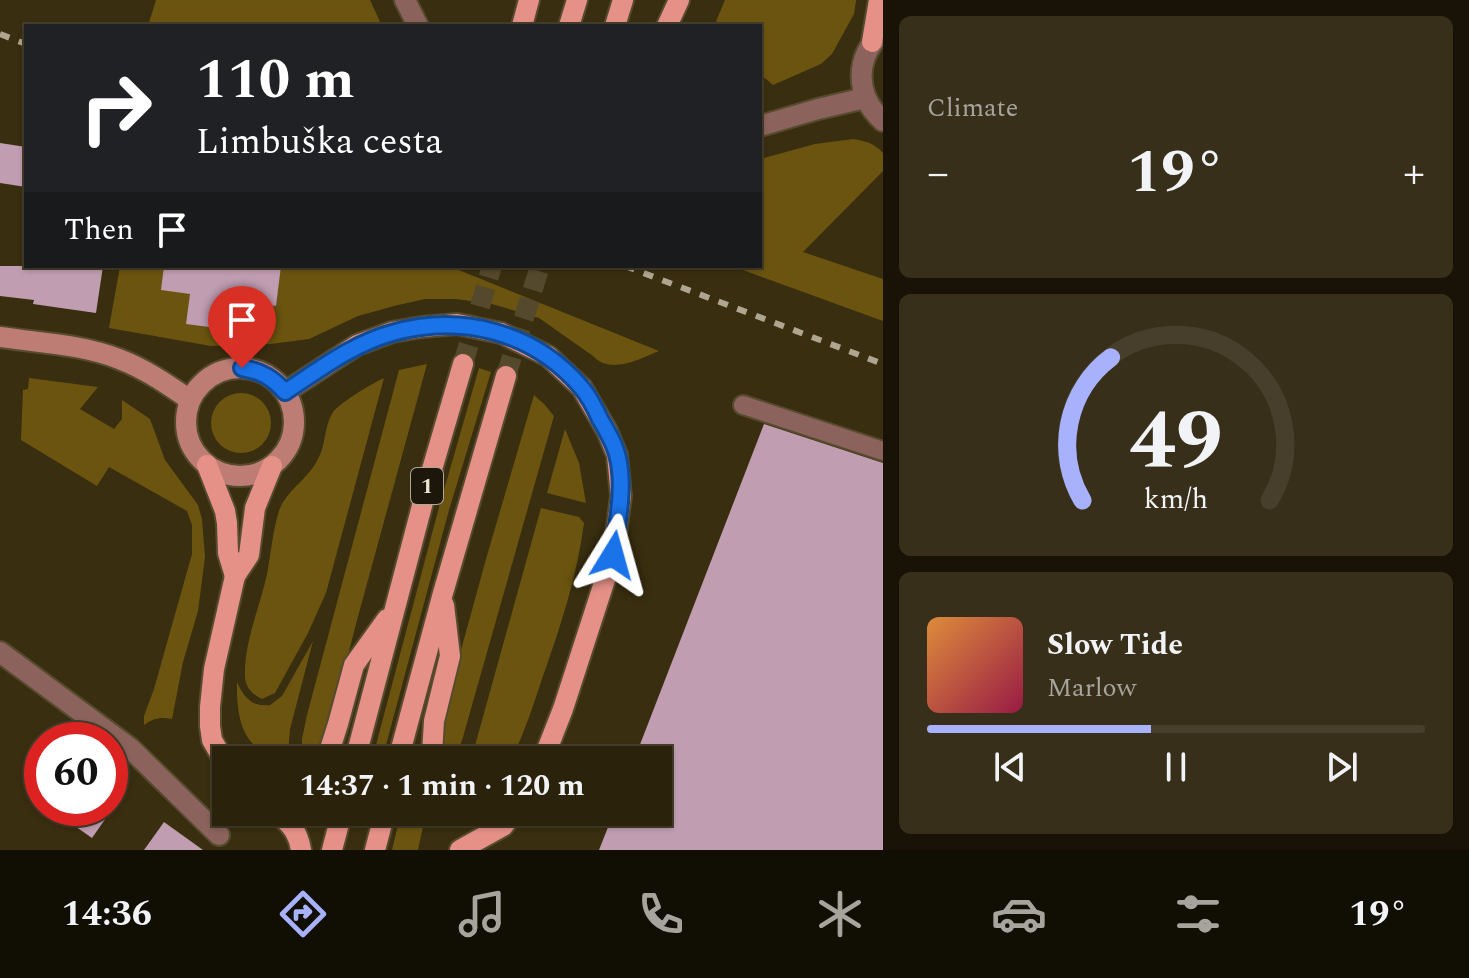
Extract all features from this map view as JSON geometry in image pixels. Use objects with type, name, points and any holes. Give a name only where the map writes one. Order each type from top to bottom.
[{"type":"main road","points":[[523,24],[529,0]]},
{"type":"main road","points":[[570,24],[577,0]]},
{"type":"main road","points":[[616,24],[623,0]]},
{"type":"main road","points":[[668,24],[679,0]]},
{"type":"main road","points":[[878,37],[879,0]]},
{"type":"main road","points":[[285,392],[357,345],[392,332],[457,324],[513,338],[548,356],[582,388],[617,455],[621,496],[613,555],[548,746]]},
{"type":"main road","points":[[0,337],[76,348],[116,358],[149,373],[190,400]]},
{"type":"main road","name":"1","points":[[359,746],[463,364]]},
{"type":"main road","points":[[229,369],[254,370],[277,382],[285,392],[292,407],[294,423],[284,454],[272,466],[241,476],[223,474],[207,465],[195,452],[187,435],[186,417],[190,400],[197,389],[217,373],[229,369]]},
{"type":"main road","name":"1","points":[[402,746],[506,376]]},
{"type":"main road","points":[[207,465],[225,511],[228,553],[235,576]]},
{"type":"main road","points":[[215,746],[212,740],[210,707],[214,669],[235,576],[249,555],[255,508],[272,466]]},
{"type":"main road","name":"1","points":[[432,746],[434,721],[450,656],[443,593]]},
{"type":"main road","name":"1","points":[[331,746],[354,665],[394,609]]},
{"type":"main road","points":[[291,826],[301,850]]},
{"type":"main road","points":[[332,850],[338,826]]},
{"type":"main road","points":[[375,850],[381,826]]},
{"type":"main road","points":[[460,850],[503,826]]},
{"type":"street","points":[[405,0],[417,24]]},
{"type":"street","points":[[878,37],[862,64],[861,75],[865,98],[883,121]]},
{"type":"street","points":[[762,125],[865,98]]},
{"type":"street","points":[[0,652],[130,748],[219,835]]},
{"type":"lane","points":[[743,405],[883,451]]},
{"type":"shaded area","points":[[156,0],[370,0],[381,24],[149,24]]},
{"type":"shaded area","points":[[725,0],[856,0],[854,14],[832,54],[821,64],[773,85],[762,76],[762,24],[715,24]]},
{"type":"shaded area","points":[[853,139],[870,143],[883,153],[883,171],[803,252],[883,279],[883,321],[737,268],[762,268],[762,158],[815,144]]},
{"type":"shaded area","points":[[120,268],[454,268],[659,351],[625,364],[600,362],[539,318],[492,304],[456,299],[425,299],[394,306],[358,316],[309,339],[271,344],[211,346],[109,328]]},
{"type":"shaded area","points":[[427,364],[331,721],[317,746],[302,746],[307,715],[399,370]]},
{"type":"shaded area","points":[[479,368],[491,372],[449,510],[386,746],[376,746]]},
{"type":"shaded area","points":[[29,378],[98,387],[80,409],[114,429],[122,419],[122,400],[150,419],[165,460],[198,505],[205,557],[198,611],[183,662],[172,719],[158,719],[144,725],[144,716],[192,554],[192,525],[187,511],[109,467],[97,486],[21,440],[23,390],[28,389]]},
{"type":"shaded area","points":[[384,378],[326,593],[275,693],[262,699],[248,687],[245,663],[280,509],[318,459],[333,412],[349,398]]},
{"type":"shaded area","points":[[241,393],[252,395],[262,402],[269,412],[269,434],[262,444],[252,451],[241,453],[230,451],[220,444],[213,434],[211,423],[213,412],[220,402],[230,395]]},
{"type":"shaded area","points":[[534,395],[554,416],[463,737],[460,746],[442,746],[441,730],[447,701]]},
{"type":"shaded area","points":[[565,429],[579,463],[586,503],[547,493]]},
{"type":"shaded area","points":[[541,508],[579,517],[584,523],[567,602],[517,746],[475,746]]},
{"type":"shaded area","points":[[313,641],[290,729],[289,746],[256,746],[245,733],[241,721],[237,682],[249,700],[258,704],[270,705],[282,696]]},
{"type":"shaded area","points":[[398,826],[423,826],[418,850],[392,850]]},
{"type":"building","points":[[0,143],[24,147],[24,187],[0,183]]},
{"type":"building","points":[[0,266],[103,268],[96,313],[0,296]]},
{"type":"building","points":[[164,268],[281,268],[276,306],[244,302],[240,331],[186,324],[190,294],[161,290]]},
{"type":"building","points":[[764,424],[883,463],[883,850],[599,850],[608,826],[672,826],[672,746],[639,746]]},
{"type":"building","points":[[164,822],[203,850],[144,850]]},
{"type":"building","points":[[75,826],[100,826],[92,838]]},
{"type":"tunnel","points":[[463,364],[491,268]]},
{"type":"tunnel","points":[[506,376],[539,268]]},
{"type":"railway","points":[[0,34],[24,43]]},
{"type":"railway","points":[[630,268],[883,364]]},
{"type":"route","points":[[242,368],[266,375],[285,392],[357,345],[392,332],[457,324],[501,333],[548,356],[582,388],[617,455],[621,496],[613,555]]}]
